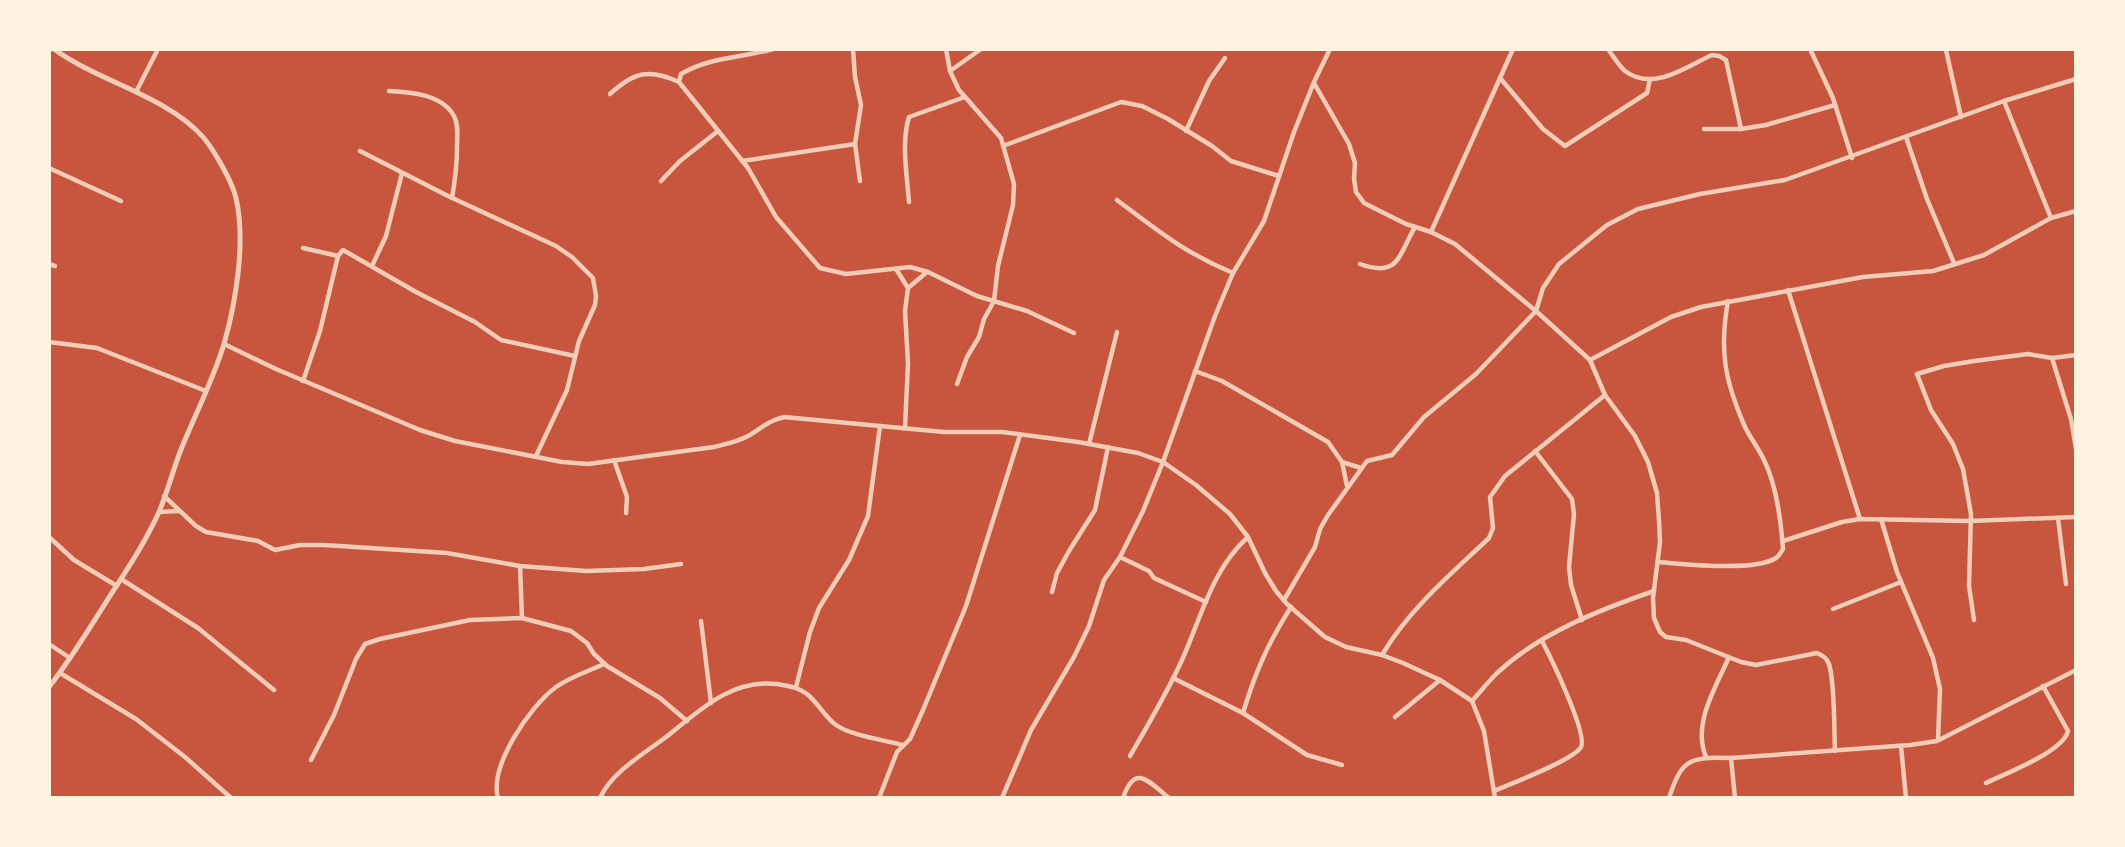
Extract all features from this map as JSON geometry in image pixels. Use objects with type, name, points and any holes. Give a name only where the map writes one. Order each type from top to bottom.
[{"type":"street","points":[[135,93],[158,49]]},
{"type":"street","points":[[678,82],[681,74],[690,68],[723,58],[773,49]]},
{"type":"street","points":[[853,49],[861,105],[855,144],[860,181]]},
{"type":"street","points":[[946,49],[950,71],[965,97],[1001,138],[1014,184],[1013,205],[994,301],[957,384]]},
{"type":"street","points":[[950,71],[981,49]]},
{"type":"street","points":[[1002,798],[1031,730],[1089,626],[1104,580],[1120,557],[1143,511],[1215,316],[1233,273],[1264,221],[1314,82],[1330,49]]},
{"type":"street","points":[[1608,49],[1625,70],[1642,79],[1660,80],[1712,55],[1726,60],[1741,129]]},
{"type":"street","points":[[49,687],[117,586],[159,512],[181,449],[224,344],[238,270],[239,218],[235,195],[205,140],[179,114],[95,75],[51,50]]},
{"type":"street","points":[[1431,232],[1510,50]]},
{"type":"street","points":[[1946,50],[1961,117]]},
{"type":"street","points":[[1811,51],[1835,105],[1852,158]]},
{"type":"street","points":[[1186,131],[1209,81],[1224,58]]},
{"type":"street","points":[[610,94],[625,80],[637,75],[659,73],[678,82],[742,161],[776,217],[820,268],[846,274],[910,267],[928,272],[977,296],[1027,311],[1074,333]]},
{"type":"street","points":[[1500,78],[1543,129],[1565,146],[1647,93],[1650,79]]},
{"type":"street","points":[[1284,600],[1315,547],[1328,515],[1367,461],[1392,455],[1424,416],[1476,374],[1536,311],[1543,288],[1559,264],[1607,225],[1638,209],[1700,194],[1785,180],[2004,101],[2076,79]]},
{"type":"street","points":[[1314,82],[1349,144],[1355,163],[1356,191],[1364,203],[1455,244],[1590,360],[1605,395],[1635,436],[1648,462],[1658,507],[1660,542],[1654,591],[1654,618],[1660,632],[1666,637],[1686,640],[1756,665],[1817,653],[1825,656],[1831,679],[1835,751]]},
{"type":"street","points":[[389,91],[422,95],[448,108],[454,116],[457,123],[457,169],[452,198]]},
{"type":"street","points":[[909,202],[906,160],[909,117],[965,97]]},
{"type":"street","points":[[2004,101],[2051,218]]},
{"type":"street","points":[[1003,146],[1121,102],[1142,106],[1212,146],[1231,161],[1279,176]]},
{"type":"street","points":[[1704,129],[1741,129],[1766,125],[1835,105]]},
{"type":"street","points":[[661,181],[680,161],[718,131]]},
{"type":"street","points":[[1906,137],[1927,199],[1954,263]]},
{"type":"street","points":[[742,161],[855,144]]},
{"type":"street","points":[[360,150],[452,198],[556,246],[572,257],[593,278],[596,287],[594,305],[575,356],[567,390],[536,457]]},
{"type":"street","points":[[49,167],[121,201]]},
{"type":"street","points":[[372,266],[386,236],[402,173]]},
{"type":"street","points":[[1117,200],[1177,246],[1233,273]]},
{"type":"street","points":[[1590,360],[1671,317],[1728,301],[1788,289],[1863,277],[1933,271],[1984,255],[2051,218],[2076,211]]},
{"type":"street","points":[[1360,264],[1377,270],[1389,268],[1399,260],[1415,227]]},
{"type":"street","points":[[303,248],[338,256]]},
{"type":"street","points":[[303,381],[320,331],[338,256],[343,250],[475,322],[501,340],[575,356]]},
{"type":"street","points":[[49,264],[55,266]]},
{"type":"street","points":[[895,268],[908,288],[905,311],[908,363],[905,428]]},
{"type":"street","points":[[908,288],[928,272]]},
{"type":"street","points":[[1788,289],[1860,519]]},
{"type":"street","points":[[1658,562],[1719,566],[1758,564],[1776,558],[1783,550],[1781,521],[1764,460],[1745,426],[1724,361],[1723,330],[1728,301]]},
{"type":"street","points":[[1089,444],[1117,332]]},
{"type":"street","points":[[49,342],[97,348],[206,391]]},
{"type":"street","points":[[224,344],[303,381],[420,430],[455,441],[588,464],[734,442],[752,434],[768,421],[784,417],[1020,435],[1138,453],[1163,462],[1230,514],[1248,537],[1265,573],[1284,600],[1325,637],[1346,647],[1382,655],[1440,680],[1472,701],[1483,731],[1495,798]]},
{"type":"street","points":[[1974,620],[1969,586],[1970,521],[1963,469],[1952,444],[1931,410],[1917,374],[1974,360],[2028,354],[2052,358],[2076,355]]},
{"type":"street","points":[[2052,358],[2071,419],[2076,449]]},
{"type":"street","points":[[1195,371],[1222,381],[1328,442],[1342,462],[1348,487]]},
{"type":"street","points":[[1382,655],[1393,635],[1489,538],[1493,528],[1490,497],[1494,488],[1505,476],[1605,395]]},
{"type":"street","points":[[796,687],[810,632],[820,608],[849,560],[868,516],[880,426]]},
{"type":"street","points":[[880,798],[897,752],[909,739],[923,710],[966,606],[1020,435]]},
{"type":"street","points":[[1052,592],[1063,562],[1094,510],[1108,447]]},
{"type":"street","points":[[1535,451],[1572,499],[1574,514],[1570,585],[1582,620]]},
{"type":"street","points":[[614,460],[627,497],[626,513]]},
{"type":"street","points":[[1342,462],[1361,468]]},
{"type":"street","points":[[164,496],[206,532],[258,541],[275,550],[300,545],[324,545],[447,553],[520,566],[598,571],[681,564]]},
{"type":"street","points":[[159,512],[180,511]]},
{"type":"street","points":[[1783,541],[1860,519],[1970,521],[2076,517]]},
{"type":"street","points":[[2058,518],[2066,584]]},
{"type":"street","points":[[1881,519],[1901,582],[1933,658],[1940,689],[1937,741]]},
{"type":"street","points":[[49,537],[74,560],[117,586]]},
{"type":"street","points":[[1130,756],[1173,678],[1223,565],[1248,537]]},
{"type":"street","points":[[1120,557],[1149,571],[1153,578],[1206,602]]},
{"type":"street","points":[[520,566],[522,618]]},
{"type":"street","points":[[121,579],[206,634],[274,690]]},
{"type":"street","points":[[1833,609],[1901,582]]},
{"type":"street","points":[[1472,701],[1496,674],[1542,640],[1582,620],[1654,591]]},
{"type":"street","points":[[1243,713],[1270,639],[1291,607]]},
{"type":"street","points":[[311,760],[334,715],[356,659],[365,645],[446,624],[494,618],[522,618],[571,631],[587,643],[604,664],[660,698],[687,721]]},
{"type":"street","points":[[701,621],[711,703]]},
{"type":"street","points":[[1494,792],[1569,757],[1581,748],[1583,738],[1564,685],[1542,640]]},
{"type":"street","points":[[49,644],[70,658]]},
{"type":"street","points":[[1706,757],[1701,746],[1705,714],[1728,657]]},
{"type":"street","points":[[498,798],[497,779],[503,761],[532,711],[558,686],[604,664]]},
{"type":"street","points":[[1670,798],[1680,769],[1691,761],[1706,757],[1731,758],[1835,751],[1937,741],[2076,670]]},
{"type":"street","points":[[60,673],[136,719],[230,797]]},
{"type":"street","points":[[1173,678],[1243,713],[1307,755],[1342,765]]},
{"type":"street","points":[[1395,717],[1440,680]]},
{"type":"street","points":[[600,798],[604,789],[621,772],[726,692],[760,682],[796,687],[808,695],[836,724],[848,731],[903,745]]},
{"type":"street","points":[[1986,783],[2056,747],[2066,737],[2068,731],[2043,686]]},
{"type":"street","points":[[1902,746],[1906,798]]},
{"type":"street","points":[[1731,758],[1735,798]]},
{"type":"street","points":[[1123,798],[1128,783],[1133,778],[1142,778],[1169,798]]}]
